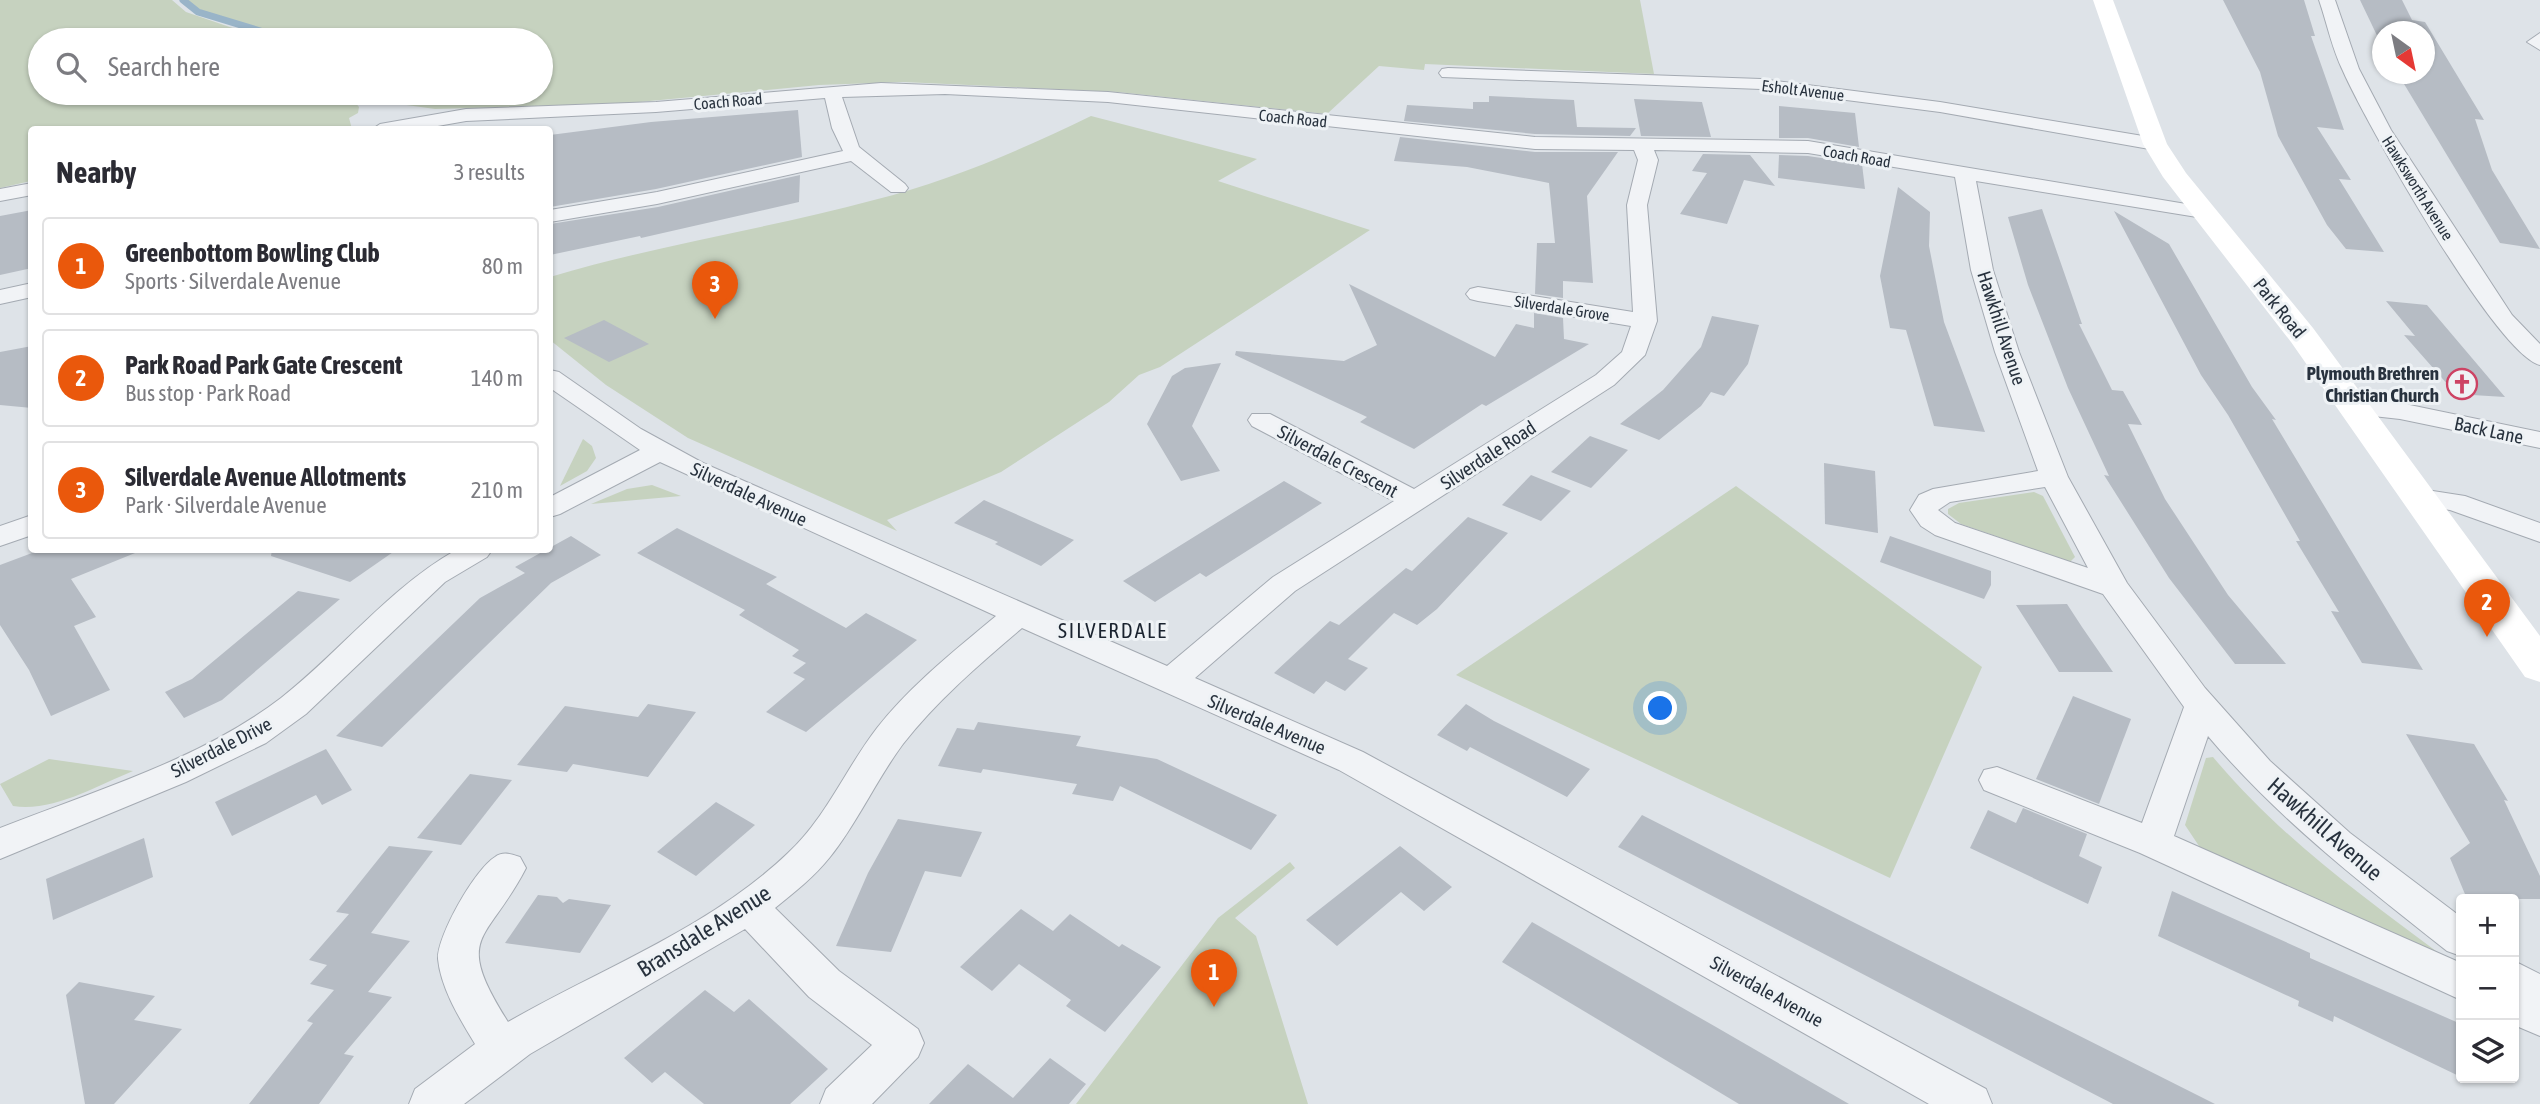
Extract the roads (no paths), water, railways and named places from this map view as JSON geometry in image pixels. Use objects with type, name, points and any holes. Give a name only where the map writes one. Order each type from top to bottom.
[{"type":"main road","name":"Park Road","points":[[2103,0],[2155,144],[2203,212],[2302,335],[2540,667]]},
{"type":"street","name":"Hawksworth Avenue","points":[[2327,0],[2350,69],[2382,130],[2504,320],[2540,358]]},
{"type":"street","points":[[2540,38],[2535,42],[2540,45]]},
{"type":"street","name":"Esholt Avenue","points":[[1448,73],[1761,84],[1940,107],[2155,144]]},
{"type":"street","name":"Coach Road","points":[[403,126],[466,115],[656,107],[832,91],[945,89],[1108,97],[1521,141],[1808,148],[2203,212]]},
{"type":"street","points":[[832,91],[842,133],[853,155],[898,188]]},
{"type":"street","name":"Silverdale Road","points":[[1170,682],[1284,584],[1605,380],[1633,355],[1645,321],[1637,205],[1648,160],[1642,146]]},
{"type":"street","points":[[553,215],[657,198],[853,155]]},
{"type":"street","name":"Hawkhill Avenue","points":[[1965,175],[1982,270],[2007,352],[2054,477],[2114,587],[2201,706],[2257,770],[2337,843],[2456,935]]},
{"type":"street","points":[[0,195],[28,190]]},
{"type":"street","points":[[0,297],[28,291]]},
{"type":"street","name":"Silverdale Grove","points":[[1478,295],[1645,321]]},
{"type":"street","name":"Silverdale Avenue","points":[[553,379],[659,451],[1017,615],[1307,740],[1380,777],[1970,1104]]},
{"type":"street","name":"Back Lane","points":[[2355,407],[2400,411],[2540,440]]},
{"type":"street","name":"Silverdale Crescent","points":[[1261,420],[1415,502]]},
{"type":"street","points":[[553,506],[659,451]]},
{"type":"street","points":[[2054,477],[1943,495],[1929,501],[1924,510],[1931,520],[1945,529],[2114,587]]},
{"type":"street","points":[[2420,498],[2455,502],[2540,533]]},
{"type":"street","points":[[0,537],[28,526]]},
{"type":"street","name":"Silverdale Drive","points":[[0,844],[173,773],[254,734],[294,705],[434,575],[472,553]]},
{"type":"street","name":"Bransdale Avenue","points":[[431,1104],[501,1049],[749,907],[820,847],[889,737],[925,695],[1017,615]]},
{"type":"street","points":[[2153,843],[2201,706]]},
{"type":"street","points":[[1997,780],[2153,843],[2456,980]]},
{"type":"street","points":[[501,1049],[464,978],[458,950],[469,923],[507,868]]},
{"type":"street","points":[[749,907],[824,984],[903,1043],[842,1104]]},
{"type":"street","points":[[2519,982],[2540,996]]},
{"type":"street","points":[[2519,1008],[2540,1017]]},
{"type":"waterway","points":[[183,0],[198,12],[251,28]]},
{"type":"place","name":"Silverdale Avenue Allotments","points":[[715,319]]},
{"type":"place","name":"Plymouth Brethren Christian Church","points":[[2462,384]]},
{"type":"place","name":"Park Road Park Gate Crescent","points":[[2487,637]]},
{"type":"place","name":"Greenbottom Bowling Club","points":[[1214,1007]]},
{"type":"district","name":"SILVERDALE","points":[[1113,630]]}]
